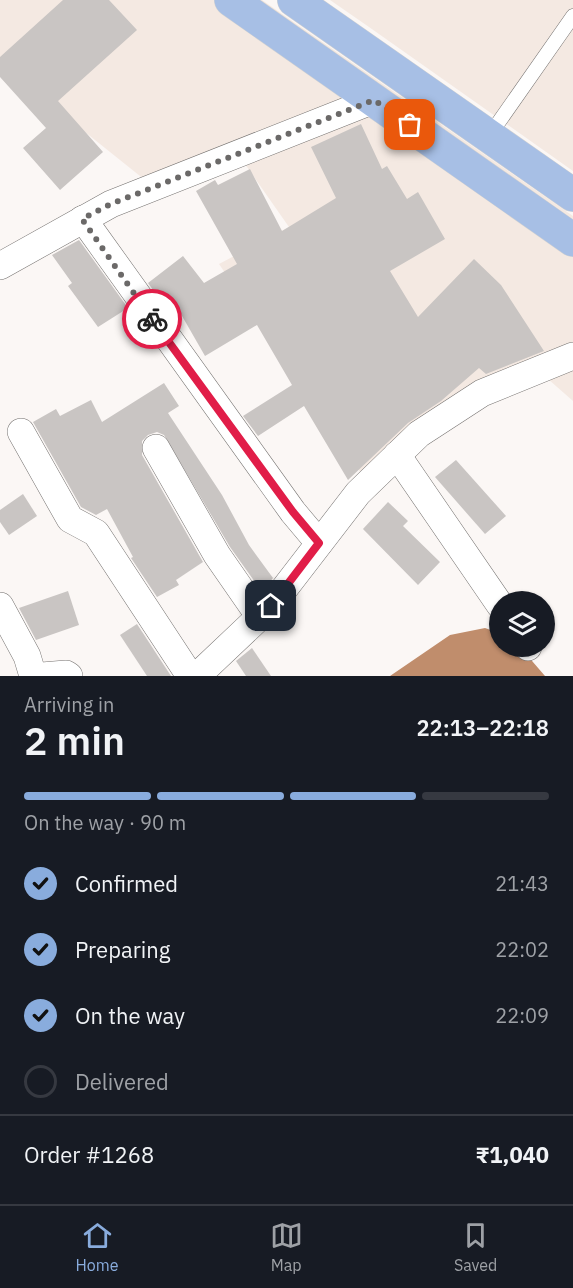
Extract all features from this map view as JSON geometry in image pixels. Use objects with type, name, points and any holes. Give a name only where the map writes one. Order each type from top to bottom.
[{"type":"main road","points":[[294,0],[573,195]]},
{"type":"main road","points":[[241,2],[374,100],[573,240]]},
{"type":"street","points":[[0,266],[111,204],[374,100]]},
{"type":"street","points":[[82,219],[251,454],[319,543]]},
{"type":"street","points":[[197,676],[260,617],[358,493],[419,434],[482,393],[573,356]]},
{"type":"street","points":[[21,432],[70,519],[96,533],[190,676]]},
{"type":"street","points":[[156,448],[217,555],[260,617]]},
{"type":"street","points":[[397,455],[490,591]]},
{"type":"street","points":[[0,606],[27,656],[33,676]]},
{"type":"street","points":[[42,676],[66,674],[69,676]]},
{"type":"lane","points":[[489,136],[573,16]]},
{"type":"shaded area","points":[[0,0],[262,0],[573,216],[573,347],[363,476],[219,264],[289,227],[238,154],[155,188],[0,64]]},
{"type":"shaded area","points":[[330,0],[573,0],[573,171],[369,27]]},
{"type":"shaded area","points":[[573,370],[573,401],[548,379]]},
{"type":"shaded area","points":[[485,628],[489,629],[489,657],[529,657],[545,676],[390,676],[450,635]]},
{"type":"building","points":[[63,0],[109,0],[137,30],[58,101],[103,152],[60,190],[23,148],[46,128],[0,77],[0,57]]},
{"type":"building","points":[[361,124],[382,169],[387,166],[407,199],[418,192],[445,239],[390,271],[418,317],[474,259],[501,285],[544,351],[486,374],[479,368],[441,401],[408,423],[348,480],[304,406],[258,436],[243,416],[292,385],[257,325],[205,356],[174,302],[166,308],[148,283],[183,256],[204,283],[237,264],[196,191],[215,180],[218,185],[250,169],[282,231],[336,198],[311,147]]},
{"type":"building","points":[[79,240],[128,308],[98,327],[68,286],[72,283],[52,255]]},
{"type":"building","points":[[164,383],[179,406],[168,413],[222,495],[249,545],[273,578],[262,592],[230,547],[164,435],[157,432],[148,435],[142,441],[142,455],[203,562],[176,580],[179,585],[157,597],[131,558],[133,557],[107,509],[96,515],[81,507],[33,422],[56,409],[60,416],[91,400],[102,422]]},
{"type":"building","points":[[456,460],[506,516],[485,534],[435,477]]},
{"type":"building","points":[[23,494],[37,516],[9,535],[0,522],[0,510]]},
{"type":"building","points":[[388,502],[408,521],[403,526],[440,562],[418,585],[363,529]]},
{"type":"building","points":[[68,591],[79,625],[36,640],[19,608]]},
{"type":"building","points":[[137,624],[171,676],[147,676],[120,635]]},
{"type":"building","points":[[252,648],[271,676],[246,676],[236,661]]},
{"type":"way so far","points":[[152,319],[82,219],[111,204],[374,100],[410,125]]},
{"type":"route","points":[[152,319],[293,512],[319,543],[271,606]]}]
